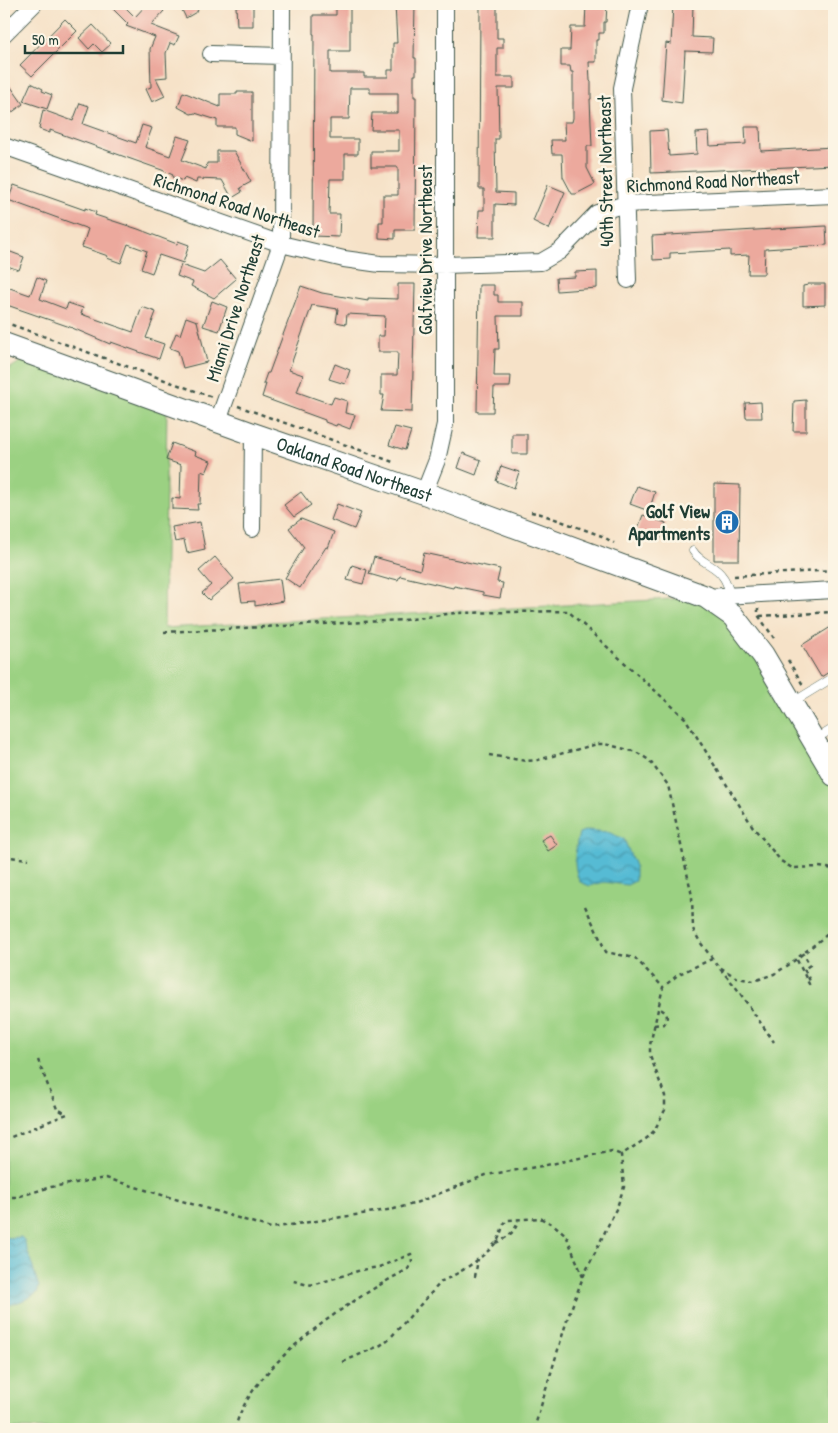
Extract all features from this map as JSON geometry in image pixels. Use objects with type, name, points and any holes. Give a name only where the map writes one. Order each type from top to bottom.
[{"type":"main road","name":"Oakland Road Northeast","points":[[4,344],[218,410],[254,434],[424,493],[706,597],[733,616],[763,655],[834,775]]},
{"type":"street","points":[[4,34],[34,4]]},
{"type":"street","name":"Miami Drive Northeast","points":[[218,410],[281,244],[282,4]]},
{"type":"street","name":"Golfview Drive Northeast","points":[[424,493],[437,460],[445,424],[446,4]]},
{"type":"street","name":"40th Street Northeast","points":[[628,280],[624,204],[622,88],[640,4]]},
{"type":"street","points":[[211,54],[281,56]]},
{"type":"street","name":"Richmond Road Northeast","points":[[4,146],[281,244],[344,259],[380,264],[541,262],[560,251],[597,213],[624,204],[834,195]]},
{"type":"street","points":[[252,529],[254,434]]},
{"type":"street","points":[[706,597],[834,590]]},
{"type":"lane","points":[[692,551],[696,557],[715,569],[724,578],[731,596]]},
{"type":"lane","points":[[792,703],[834,676]]},
{"type":"lane","points":[[814,740],[834,728]]},
{"type":"path","points":[[4,322],[218,410]]},
{"type":"path","points":[[234,405],[396,463]]},
{"type":"path","points":[[527,512],[541,514],[602,536],[618,546]]},
{"type":"path","points":[[724,578],[739,575],[834,570]]},
{"type":"path","points":[[164,632],[404,620],[455,613],[568,611],[685,718],[753,827],[781,860],[792,868],[819,867],[834,869]]},
{"type":"path","points":[[760,616],[834,612]]},
{"type":"path","points":[[489,755],[526,761],[538,760],[597,744],[605,744],[636,752],[649,760],[668,785],[692,896],[693,929],[712,959],[735,986],[774,1042]]},
{"type":"path","points":[[4,858],[29,859]]},
{"type":"path","points":[[585,906],[606,952],[635,958],[662,987]]},
{"type":"path","points":[[718,966],[737,978],[754,981],[774,974],[790,964],[834,929]]},
{"type":"path","points":[[797,960],[809,984],[811,983],[804,969],[810,965],[803,953]]},
{"type":"path","points":[[621,1155],[647,1138],[654,1131],[665,1110],[665,1096],[650,1055],[650,1045],[662,987],[679,974],[712,959]]},
{"type":"path","points":[[654,1025],[664,1024],[666,1021],[664,1010],[658,1008]]},
{"type":"path","points":[[4,1140],[67,1114],[57,1110],[38,1060]]},
{"type":"path","points":[[4,1197],[17,1197],[51,1186],[106,1178],[271,1228],[394,1209],[413,1204],[486,1175],[542,1166],[612,1151],[621,1155]]},
{"type":"path","points":[[534,1429],[567,1320],[624,1187],[621,1155]]},
{"type":"path","points":[[495,1244],[503,1224],[507,1220],[540,1218],[554,1225],[566,1235],[584,1277]]},
{"type":"path","points":[[343,1362],[381,1345],[391,1337],[442,1281],[450,1278],[478,1259],[495,1244],[512,1233],[516,1229],[518,1220]]},
{"type":"path","points":[[235,1429],[246,1404],[257,1386],[270,1371],[327,1318],[361,1295],[408,1269],[412,1262],[411,1254],[379,1267],[361,1270],[316,1284],[308,1285],[290,1280]]},
{"type":"path","points":[[475,1277],[478,1259]]},
{"type":"green space","points":[[23,360],[167,403],[164,628],[706,597],[733,616],[834,775],[834,1429],[162,1429],[162,1425],[4,1429],[4,372]]},
{"type":"water","points":[[587,830],[608,832],[624,839],[635,866],[635,881],[627,885],[604,882],[590,886],[580,882],[575,864],[575,852],[579,833]]},
{"type":"water","points":[[21,1237],[24,1240],[39,1287],[37,1293],[27,1299],[4,1307],[4,1238]]},
{"type":"building","points":[[108,4],[122,4],[135,17],[147,4],[156,4],[164,11],[151,25],[179,36],[175,45],[170,43],[166,53],[167,77],[156,78],[165,96],[152,102],[146,89],[151,87],[150,49],[155,37],[126,26],[128,24]]},
{"type":"building","points":[[179,4],[194,4],[198,11],[186,18]]},
{"type":"building","points":[[395,4],[415,4],[415,230],[395,230],[395,239],[379,238],[379,222],[383,222],[383,195],[398,195],[398,167],[371,167],[371,151],[399,151],[399,130],[371,130],[372,113],[398,113],[398,93],[370,93],[370,88],[350,88],[349,119],[330,119],[330,139],[358,139],[358,154],[345,154],[345,179],[330,179],[329,214],[340,214],[339,237],[313,236],[313,15],[336,15],[336,5],[350,5],[350,51],[330,51],[330,73],[364,73],[364,77],[388,77],[388,70],[393,70],[393,43],[397,43]]},
{"type":"building","points":[[480,4],[497,4],[497,38],[503,38],[503,48],[497,48],[497,77],[514,77],[514,88],[498,88],[499,139],[495,139],[496,192],[514,193],[514,205],[495,204],[495,237],[478,237],[479,210],[484,210],[484,189],[479,189]]},
{"type":"building","points":[[586,4],[607,4],[604,33],[599,33],[599,40],[596,40],[596,62],[589,62],[592,146],[587,146],[587,168],[595,184],[576,194],[572,194],[563,177],[562,154],[552,154],[551,140],[565,140],[564,122],[572,122],[573,72],[571,72],[570,66],[561,66],[561,50],[570,50],[571,27],[585,27]]},
{"type":"building","points":[[673,4],[693,4],[692,37],[713,38],[712,52],[685,51],[682,103],[662,100],[666,43],[671,44]]},
{"type":"building","points":[[236,6],[253,6],[253,26],[237,26]]},
{"type":"building","points":[[65,19],[77,31],[32,76],[20,65]]},
{"type":"building","points":[[93,25],[111,44],[102,52],[94,44],[89,49],[79,38]]},
{"type":"building","points":[[4,77],[23,104],[10,114],[4,105]]},
{"type":"building","points":[[31,83],[52,95],[47,109],[23,101]]},
{"type":"building","points":[[183,92],[220,107],[220,94],[252,92],[252,141],[235,134],[235,127],[217,127],[217,120],[195,113],[191,114],[178,107]]},
{"type":"building","points":[[80,103],[89,106],[83,124],[136,143],[142,125],[152,128],[145,147],[170,156],[177,136],[190,140],[182,160],[206,169],[207,163],[217,163],[217,151],[234,151],[251,182],[240,188],[242,192],[232,198],[222,180],[197,179],[196,183],[184,178],[183,181],[172,177],[173,175],[162,170],[50,130],[50,133],[39,129],[43,110],[73,121]]},
{"type":"building","points":[[745,127],[760,127],[761,151],[834,147],[834,165],[651,173],[650,131],[667,130],[669,156],[697,154],[696,133],[709,132],[710,146],[746,144]]},
{"type":"building","points":[[14,185],[85,210],[85,208],[96,212],[95,215],[177,244],[178,241],[189,245],[183,263],[159,255],[152,273],[141,269],[147,251],[128,244],[121,263],[107,258],[108,256],[82,247],[88,229],[8,200]]},
{"type":"building","points":[[548,185],[565,192],[549,229],[533,221]]},
{"type":"building","points":[[826,226],[827,245],[765,249],[764,274],[748,274],[749,255],[730,256],[730,250],[670,253],[670,259],[653,260],[652,236]]},
{"type":"building","points":[[8,251],[24,257],[19,270],[4,265]]},
{"type":"building","points":[[220,260],[236,279],[214,298],[191,286],[193,282],[177,276],[181,265],[204,273]]},
{"type":"building","points":[[597,271],[597,288],[557,291],[556,278],[575,277],[575,272]]},
{"type":"building","points":[[37,277],[46,281],[40,299],[66,309],[68,303],[83,308],[81,314],[133,332],[142,307],[156,312],[146,338],[164,344],[159,359],[111,342],[110,344],[70,327],[4,304],[4,286],[30,295]]},
{"type":"building","points":[[398,284],[415,284],[412,412],[381,411],[384,395],[381,395],[381,375],[397,375],[398,352],[378,352],[378,336],[384,336],[385,316],[347,314],[346,324],[336,322],[338,309],[312,305],[289,370],[303,375],[297,392],[331,404],[334,397],[347,401],[345,413],[355,415],[350,429],[325,422],[325,420],[262,397],[266,384],[263,384],[267,373],[269,373],[301,286],[322,293],[368,301],[368,298],[398,299]]},
{"type":"building","points":[[808,284],[825,284],[825,305],[803,306],[803,286]]},
{"type":"building","points":[[479,285],[494,285],[494,295],[498,295],[498,302],[523,302],[523,316],[498,316],[499,349],[495,349],[494,376],[511,376],[510,387],[494,387],[493,412],[477,412]]},
{"type":"building","points":[[212,301],[227,307],[219,331],[203,326]]},
{"type":"building","points":[[186,317],[197,321],[207,362],[183,368],[178,351],[170,348],[176,333],[180,335]]},
{"type":"building","points":[[335,364],[350,370],[345,384],[329,379]]},
{"type":"building","points":[[806,400],[806,431],[793,431],[794,401]]},
{"type":"building","points":[[761,402],[762,418],[746,418],[745,403]]},
{"type":"building","points":[[395,427],[411,431],[405,450],[389,445]]},
{"type":"building","points":[[512,434],[527,434],[527,454],[512,454]]},
{"type":"building","points":[[172,443],[196,452],[195,455],[211,461],[206,473],[201,471],[200,504],[197,504],[198,510],[172,509],[172,498],[180,499],[181,465],[166,460]]},
{"type":"building","points":[[463,453],[481,460],[476,475],[458,468]]},
{"type":"building","points":[[501,466],[519,472],[514,488],[496,481]]},
{"type":"building","name":"Golf View Apartments","points":[[714,484],[740,485],[739,560],[714,560]]},
{"type":"building","points":[[637,486],[655,492],[649,511],[630,504]]},
{"type":"building","points":[[301,492],[311,505],[294,517],[284,505]]},
{"type":"building","points":[[337,504],[361,513],[354,529],[331,520]]},
{"type":"building","points":[[643,515],[666,523],[660,540],[637,531]]},
{"type":"building","points":[[301,519],[334,532],[328,548],[326,547],[300,588],[285,578],[304,547],[289,528]]},
{"type":"building","points":[[200,522],[205,549],[187,553],[184,540],[175,542],[172,527]]},
{"type":"building","points":[[424,553],[500,569],[497,582],[503,583],[500,598],[483,595],[483,592],[454,586],[453,588],[400,576],[398,580],[390,578],[390,580],[369,574],[374,557],[420,570]]},
{"type":"building","points":[[215,557],[234,579],[209,600],[202,593],[211,585],[199,571]]},
{"type":"building","points":[[352,565],[367,570],[363,584],[347,580]]},
{"type":"building","points":[[280,579],[283,601],[255,606],[255,601],[242,602],[239,584]]},
{"type":"building","points":[[834,625],[834,669],[821,677],[802,645]]},
{"type":"building","points":[[550,835],[557,845],[548,851],[541,840]]},
{"type":"place","name":"Golf View Apartments","points":[[727,522]]}]
